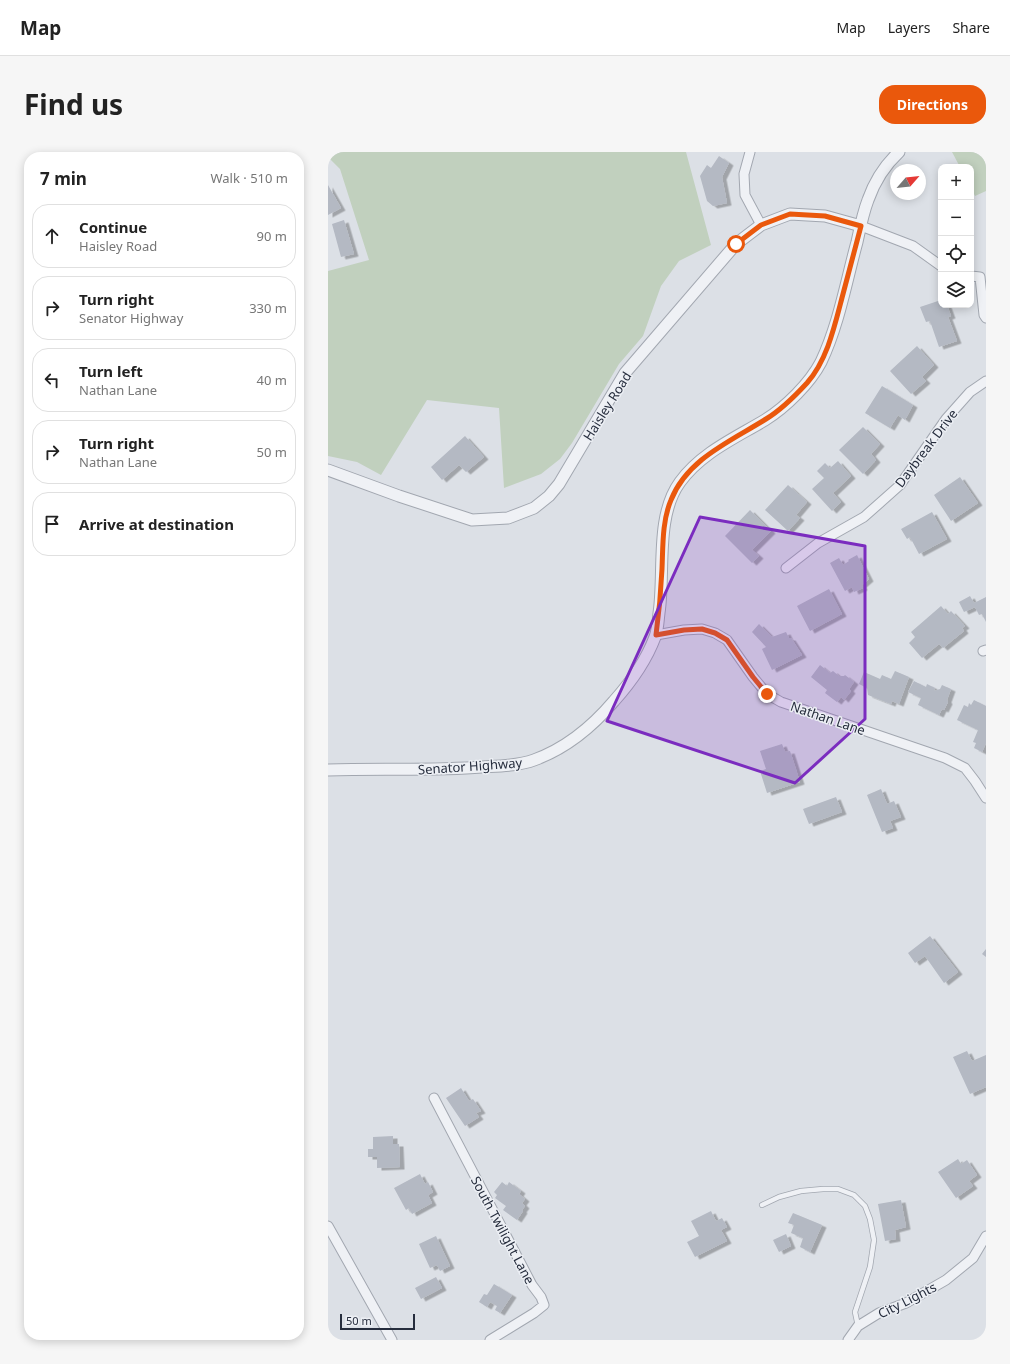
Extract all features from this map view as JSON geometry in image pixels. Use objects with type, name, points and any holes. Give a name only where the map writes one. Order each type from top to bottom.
[{"type":"street","points":[[750,152],[744,174],[745,195],[761,225]]},
{"type":"street","name":"Senator Highway","points":[[328,770],[456,769],[505,766],[532,762],[571,741],[587,730],[602,715],[629,684],[641,665],[656,635],[661,604],[666,520],[670,500],[680,482],[700,460],[767,419],[787,403],[808,382],[820,363],[833,333],[867,200],[876,183],[898,152]]},
{"type":"street","name":"Haisley Road","points":[[328,470],[399,496],[472,520],[508,518],[534,508],[550,496],[559,484],[625,373],[736,244],[761,225],[790,214],[825,216],[861,226]]},
{"type":"street","points":[[861,226],[913,246],[938,264]]},
{"type":"street","points":[[979,277],[984,315],[986,318]]},
{"type":"street","name":"Daybreak Drive","points":[[786,568],[818,543],[864,517],[900,486],[946,419],[970,392],[986,381]]},
{"type":"street","name":"Nathan Lane","points":[[656,635],[684,630],[702,629],[715,633],[727,640],[767,694],[781,702],[945,758],[964,768],[976,781],[986,798]]},
{"type":"street","name":"South Twilight Lane","points":[[434,1098],[532,1285],[541,1297],[544,1305],[534,1314],[490,1340]]},
{"type":"street","points":[[328,1226],[392,1340]]},
{"type":"street","name":"City Lights","points":[[848,1340],[858,1326],[879,1313],[906,1303],[946,1280],[973,1258],[986,1236]]},
{"type":"lane","name":"City Lights","points":[[762,1205],[779,1197],[801,1191],[823,1189],[838,1190],[854,1195],[865,1206],[870,1219],[874,1240],[870,1267],[855,1312],[858,1326]]},
{"type":"highlighted area","points":[[700,517],[865,546],[865,719],[795,783],[607,721]]},
{"type":"green space","points":[[328,152],[686,152],[711,245],[679,261],[661,286],[643,336],[619,364],[572,443],[560,459],[541,474],[504,488],[499,408],[427,400],[381,475],[357,462],[328,456],[328,271],[369,260],[340,169],[328,157]]},
{"type":"green space","points":[[952,152],[986,152],[986,191],[975,196],[974,164],[958,164]]},
{"type":"building","points":[[719,156],[729,163],[722,177],[727,203],[713,206],[707,201],[700,176],[707,165],[711,168]]},
{"type":"building","points":[[328,185],[341,208],[328,215]]},
{"type":"building","points":[[344,220],[354,254],[341,257],[332,224]]},
{"type":"building","points":[[938,301],[938,308],[948,308],[951,316],[948,317],[957,341],[939,347],[930,321],[926,322],[920,307]]},
{"type":"building","points":[[917,346],[934,365],[922,377],[926,381],[911,394],[890,371]]},
{"type":"building","points":[[882,386],[913,405],[905,420],[898,415],[890,428],[865,413]]},
{"type":"building","points":[[863,427],[880,444],[871,454],[876,460],[863,474],[839,450]]},
{"type":"building","points":[[465,436],[484,457],[466,472],[459,465],[442,480],[431,467]]},
{"type":"building","points":[[838,461],[851,476],[833,493],[841,502],[832,511],[812,489],[824,478],[817,471],[825,463],[830,468]]},
{"type":"building","points":[[960,477],[978,503],[951,521],[934,495]]},
{"type":"building","points":[[788,485],[807,502],[796,515],[800,518],[788,531],[765,510]]},
{"type":"building","points":[[750,510],[771,531],[752,550],[759,556],[752,563],[725,536]]},
{"type":"building","points":[[932,512],[947,539],[919,554],[910,537],[907,539],[901,529]]},
{"type":"building","points":[[857,555],[869,579],[862,585],[863,588],[854,592],[852,587],[845,591],[830,563],[839,558],[843,565]]},
{"type":"building","points":[[829,589],[842,614],[810,631],[797,606]]},
{"type":"building","points":[[970,596],[974,603],[986,597],[986,622],[982,614],[979,615],[975,607],[964,612],[959,602]]},
{"type":"building","points":[[941,606],[948,614],[951,611],[965,626],[962,628],[964,631],[943,648],[939,644],[922,658],[909,643],[915,637],[911,632]]},
{"type":"building","points":[[759,624],[772,637],[786,632],[802,655],[772,670],[762,649],[766,647],[752,632]]},
{"type":"building","points":[[820,665],[830,673],[833,671],[839,676],[845,675],[854,682],[849,689],[851,691],[844,700],[841,697],[837,702],[825,693],[827,690],[811,677]]},
{"type":"building","points":[[895,671],[909,677],[899,704],[892,701],[891,704],[868,695],[867,688],[859,684],[864,672],[880,679],[882,675],[891,679]]},
{"type":"building","points":[[914,681],[926,687],[927,684],[935,688],[934,691],[940,689],[942,685],[951,689],[947,700],[948,702],[944,710],[942,709],[939,715],[918,705],[921,698],[908,692]]},
{"type":"building","points":[[974,700],[986,706],[986,743],[982,752],[974,748],[976,743],[973,742],[978,730],[957,720],[964,705],[968,707],[969,703],[971,705]]},
{"type":"building","points":[[782,744],[785,752],[790,751],[800,782],[767,793],[760,771],[766,769],[760,751]]},
{"type":"building","points":[[881,789],[887,804],[894,801],[901,817],[890,821],[893,828],[882,832],[867,795]]},
{"type":"building","points":[[836,797],[842,812],[809,824],[803,809]]},
{"type":"building","points":[[930,936],[958,972],[944,983],[925,956],[915,963],[908,953]]},
{"type":"building","points":[[986,949],[986,957],[982,954]]},
{"type":"building","points":[[967,1051],[972,1061],[986,1055],[986,1087],[970,1094],[953,1057]]},
{"type":"building","points":[[461,1088],[469,1101],[473,1099],[481,1111],[476,1113],[479,1117],[465,1126],[446,1098]]},
{"type":"building","points":[[393,1136],[393,1144],[399,1144],[400,1167],[377,1168],[377,1157],[368,1157],[368,1149],[373,1149],[373,1137]]},
{"type":"building","points":[[958,1159],[961,1164],[967,1160],[977,1175],[969,1181],[973,1186],[956,1198],[938,1172]]},
{"type":"building","points":[[420,1174],[425,1184],[428,1182],[433,1192],[428,1195],[432,1203],[412,1214],[409,1208],[406,1210],[394,1188]]},
{"type":"building","points":[[502,1182],[507,1186],[509,1182],[521,1191],[519,1194],[525,1199],[522,1203],[525,1206],[517,1220],[503,1210],[506,1206],[495,1198],[497,1195],[494,1192]]},
{"type":"building","points":[[901,1200],[906,1227],[895,1230],[896,1239],[885,1241],[878,1204]]},
{"type":"building","points":[[711,1211],[716,1221],[722,1218],[727,1227],[721,1230],[727,1241],[695,1257],[687,1242],[699,1236],[691,1221]]},
{"type":"building","points":[[793,1213],[822,1225],[810,1252],[800,1247],[803,1238],[791,1233],[794,1225],[788,1223]]},
{"type":"building","points":[[786,1234],[791,1246],[779,1252],[773,1240]]},
{"type":"building","points":[[436,1236],[450,1266],[440,1271],[437,1265],[430,1268],[419,1244]]},
{"type":"building","points":[[436,1277],[442,1288],[421,1299],[415,1288]]},
{"type":"building","points":[[494,1284],[512,1295],[500,1313],[495,1310],[497,1306],[490,1302],[487,1307],[479,1302],[484,1294],[487,1295]]},
{"type":"route","points":[[736,244],[761,225],[790,214],[825,216],[861,226],[833,333],[820,363],[808,382],[787,403],[767,419],[700,460],[680,482],[670,500],[666,520],[661,604],[656,635],[684,630],[702,629],[715,633],[727,640],[767,694]]}]
